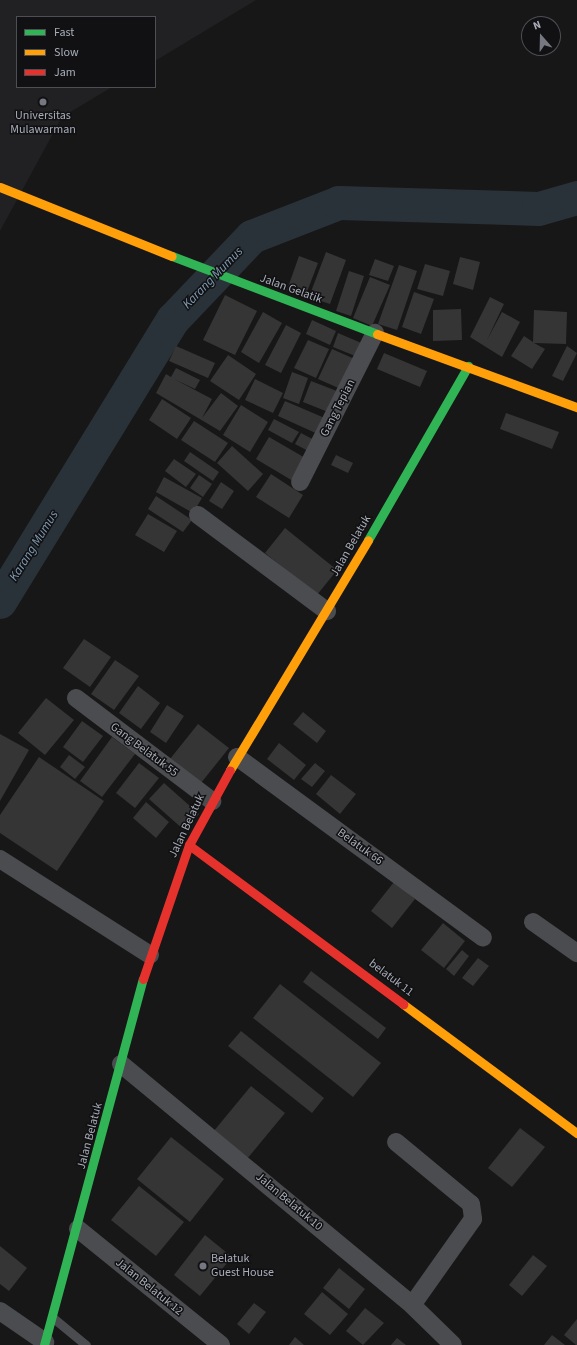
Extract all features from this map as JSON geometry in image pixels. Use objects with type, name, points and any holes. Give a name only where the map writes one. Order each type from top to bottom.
[{"type":"street","name":"Jalan Gelatik","points":[[0,187],[252,288],[577,407]]},
{"type":"street","name":"Gang Tepian","points":[[300,482],[375,333]]},
{"type":"street","name":"Jalan Belatuk","points":[[45,1343],[78,1229],[150,955],[189,845],[237,757],[327,611],[468,366]]},
{"type":"street","points":[[198,515],[327,611]]},
{"type":"street","name":"Gang Belatuk 55","points":[[76,698],[212,801]]},
{"type":"street","name":"Belatuk 66","points":[[237,757],[483,938]]},
{"type":"street","name":"belatuk 11","points":[[189,845],[577,1133]]},
{"type":"street","points":[[0,859],[150,955]]},
{"type":"street","points":[[533,922],[577,953]]},
{"type":"street","name":"Jalan Belatuk 10","points":[[121,1064],[412,1305],[453,1345]]},
{"type":"street","points":[[396,1142],[471,1204],[473,1219],[412,1305]]},
{"type":"street","name":"Jalan Belatuk 12","points":[[78,1229],[221,1345]]},
{"type":"street","points":[[0,1311],[45,1343]]},
{"type":"lane","points":[[52,1317],[86,1345]]},
{"type":"shaded area","name":"Universitas Mulawarman","points":[[0,0],[256,0],[156,60],[156,16],[16,16],[16,88],[110,88],[62,117],[0,231]]},
{"type":"building","points":[[326,252],[346,260],[330,304],[309,297]]},
{"type":"building","points":[[299,256],[318,263],[305,297],[287,290]]},
{"type":"building","points":[[460,257],[480,262],[473,290],[453,284]]},
{"type":"building","points":[[375,259],[394,266],[388,281],[369,275]]},
{"type":"building","points":[[425,264],[450,271],[443,296],[417,289]]},
{"type":"building","points":[[399,265],[417,271],[397,330],[378,324]]},
{"type":"building","points":[[349,271],[364,276],[351,316],[336,311]]},
{"type":"building","points":[[370,277],[390,285],[372,326],[353,318]]},
{"type":"building","points":[[414,292],[434,299],[421,334],[402,327]]},
{"type":"building","points":[[225,295],[257,311],[235,355],[203,340]]},
{"type":"building","points":[[490,297],[504,304],[487,340],[502,312],[520,322],[502,357],[470,337]]},
{"type":"building","points":[[461,309],[462,340],[433,341],[433,310]]},
{"type":"building","points":[[534,310],[567,312],[566,344],[534,343],[545,349],[532,369],[511,356],[524,336],[533,342]]},
{"type":"building","points":[[263,312],[282,323],[259,363],[241,352]]},
{"type":"building","points":[[312,320],[336,331],[330,345],[306,334]]},
{"type":"building","points":[[286,325],[301,333],[281,373],[265,365]]},
{"type":"building","points":[[338,333],[366,345],[360,358],[333,347]]},
{"type":"building","points":[[308,340],[329,349],[316,378],[294,368]]},
{"type":"building","points":[[176,346],[215,363],[208,378],[169,361]]},
{"type":"building","points":[[567,346],[577,353],[563,381],[552,376]]},
{"type":"building","points":[[332,349],[357,360],[343,390],[318,379]]},
{"type":"building","points":[[384,353],[427,371],[420,387],[377,369]]},
{"type":"building","points":[[228,355],[256,374],[239,400],[210,381]]},
{"type":"building","points":[[176,368],[200,380],[195,389],[174,379],[212,399],[202,418],[221,393],[238,406],[220,431],[156,393],[166,374],[171,377]]},
{"type":"building","points":[[292,372],[308,378],[299,404],[283,398]]},
{"type":"building","points":[[255,379],[283,393],[273,413],[245,400]]},
{"type":"building","points":[[311,381],[342,393],[333,414],[303,402]]},
{"type":"building","points":[[162,399],[191,418],[177,439],[149,420]]},
{"type":"building","points":[[285,401],[327,419],[320,435],[278,416]]},
{"type":"building","points":[[241,405],[268,422],[250,452],[223,435]]},
{"type":"building","points":[[506,413],[559,432],[552,449],[500,429]]},
{"type":"building","points":[[274,419],[299,432],[292,443],[268,430]]},
{"type":"building","points":[[194,421],[228,443],[215,462],[181,440]]},
{"type":"building","points":[[301,433],[316,441],[310,452],[295,444]]},
{"type":"building","points":[[269,437],[307,459],[293,481],[256,459]]},
{"type":"building","points":[[232,446],[263,474],[248,491],[217,463]]},
{"type":"building","points":[[190,452],[219,472],[213,481],[184,461]]},
{"type":"building","points":[[336,455],[353,463],[348,473],[331,465]]},
{"type":"building","points":[[174,459],[196,474],[186,487],[165,471]]},
{"type":"building","points":[[271,474],[303,495],[289,518],[256,497]]},
{"type":"building","points":[[199,475],[212,484],[203,497],[190,488]]},
{"type":"building","points":[[164,477],[202,498],[193,513],[156,492]]},
{"type":"building","points":[[221,482],[234,491],[222,509],[209,501]]},
{"type":"building","points":[[156,496],[192,520],[183,532],[148,509]]},
{"type":"building","points":[[148,514],[177,531],[164,552],[135,535]]},
{"type":"building","points":[[285,528],[337,570],[317,595],[265,553]]},
{"type":"building","points":[[84,639],[111,657],[90,687],[63,668]]},
{"type":"building","points":[[115,660],[139,676],[114,710],[91,694]]},
{"type":"building","points":[[138,686],[160,703],[141,729],[119,713]]},
{"type":"building","points":[[46,698],[74,720],[45,755],[18,733]]},
{"type":"building","points":[[167,705],[184,716],[166,743],[150,732]]},
{"type":"building","points":[[303,712],[326,731],[317,743],[293,724]]},
{"type":"building","points":[[82,721],[103,736],[83,762],[63,747]]},
{"type":"building","points":[[198,724],[229,748],[201,783],[170,759]]},
{"type":"building","points":[[0,734],[29,750],[0,801]]},
{"type":"building","points":[[112,737],[135,754],[102,797],[80,781]]},
{"type":"building","points":[[279,743],[306,765],[294,780],[267,759]]},
{"type":"building","points":[[69,755],[85,767],[75,779],[60,767]]},
{"type":"building","points":[[39,757],[104,801],[57,871],[0,833],[0,815]]},
{"type":"building","points":[[139,763],[159,778],[135,808],[116,793]]},
{"type":"building","points":[[315,763],[325,771],[312,787],[301,779]]},
{"type":"building","points":[[331,775],[356,794],[340,814],[316,794]]},
{"type":"building","points":[[164,783],[199,814],[184,830],[149,799]]},
{"type":"building","points":[[146,802],[169,822],[156,838],[133,818]]},
{"type":"building","points":[[394,882],[415,899],[392,928],[371,911]]},
{"type":"building","points":[[443,923],[465,941],[444,968],[421,950]]},
{"type":"building","points":[[462,950],[469,956],[454,976],[446,969]]},
{"type":"building","points":[[478,958],[489,966],[473,986],[462,978]]},
{"type":"building","points":[[311,971],[386,1028],[378,1039],[303,982]]},
{"type":"building","points":[[280,984],[381,1063],[353,1097],[253,1018]]},
{"type":"building","points":[[241,1031],[324,1098],[312,1113],[228,1046]]},
{"type":"building","points":[[251,1086],[285,1113],[247,1159],[213,1132]]},
{"type":"building","points":[[520,1128],[545,1147],[512,1187],[488,1168]]},
{"type":"building","points":[[171,1137],[224,1179],[190,1222],[137,1179]]},
{"type":"building","points":[[139,1186],[184,1222],[156,1256],[111,1220]]},
{"type":"building","name":"Belatuk Guest House","points":[[205,1235],[232,1257],[200,1296],[174,1275]]},
{"type":"building","points":[[0,1246],[27,1268],[9,1291],[0,1284]]},
{"type":"building","points":[[533,1255],[547,1266],[522,1296],[509,1285]]},
{"type":"building","points":[[339,1268],[365,1289],[349,1309],[323,1288]]},
{"type":"building","points":[[322,1292],[348,1314],[330,1335],[304,1314]]},
{"type":"building","points":[[254,1303],[266,1312],[249,1334],[237,1324]]},
{"type":"building","points":[[365,1308],[384,1323],[363,1345],[346,1331]]},
{"type":"building","points":[[577,1319],[577,1345],[576,1345],[564,1335]]},
{"type":"building","points":[[552,1335],[565,1345],[544,1345]]},
{"type":"building","points":[[295,1337],[304,1345],[289,1345]]},
{"type":"building","points":[[397,1338],[406,1345],[391,1345]]},
{"type":"waterway","name":"Karang Mumus","points":[[0,602],[173,320],[252,237],[339,203],[539,209],[577,198]]},
{"type":"traffic: fast","points":[[172,256],[377,334]]},
{"type":"traffic: fast","points":[[368,540],[468,366]]},
{"type":"traffic: fast","points":[[44,1345],[143,979]]},
{"type":"traffic: slow","points":[[0,187],[172,256]]},
{"type":"traffic: slow","points":[[377,334],[577,407]]},
{"type":"traffic: slow","points":[[230,770],[368,540]]},
{"type":"traffic: slow","points":[[403,1004],[577,1133]]},
{"type":"traffic: jam","points":[[143,979],[189,845],[230,770]]},
{"type":"traffic: jam","points":[[189,845],[403,1004]]},
{"type":"place","name":"Universitas Mulawarman","points":[[43,102]]},
{"type":"place","name":"Belatuk Guest House","points":[[203,1266]]}]
